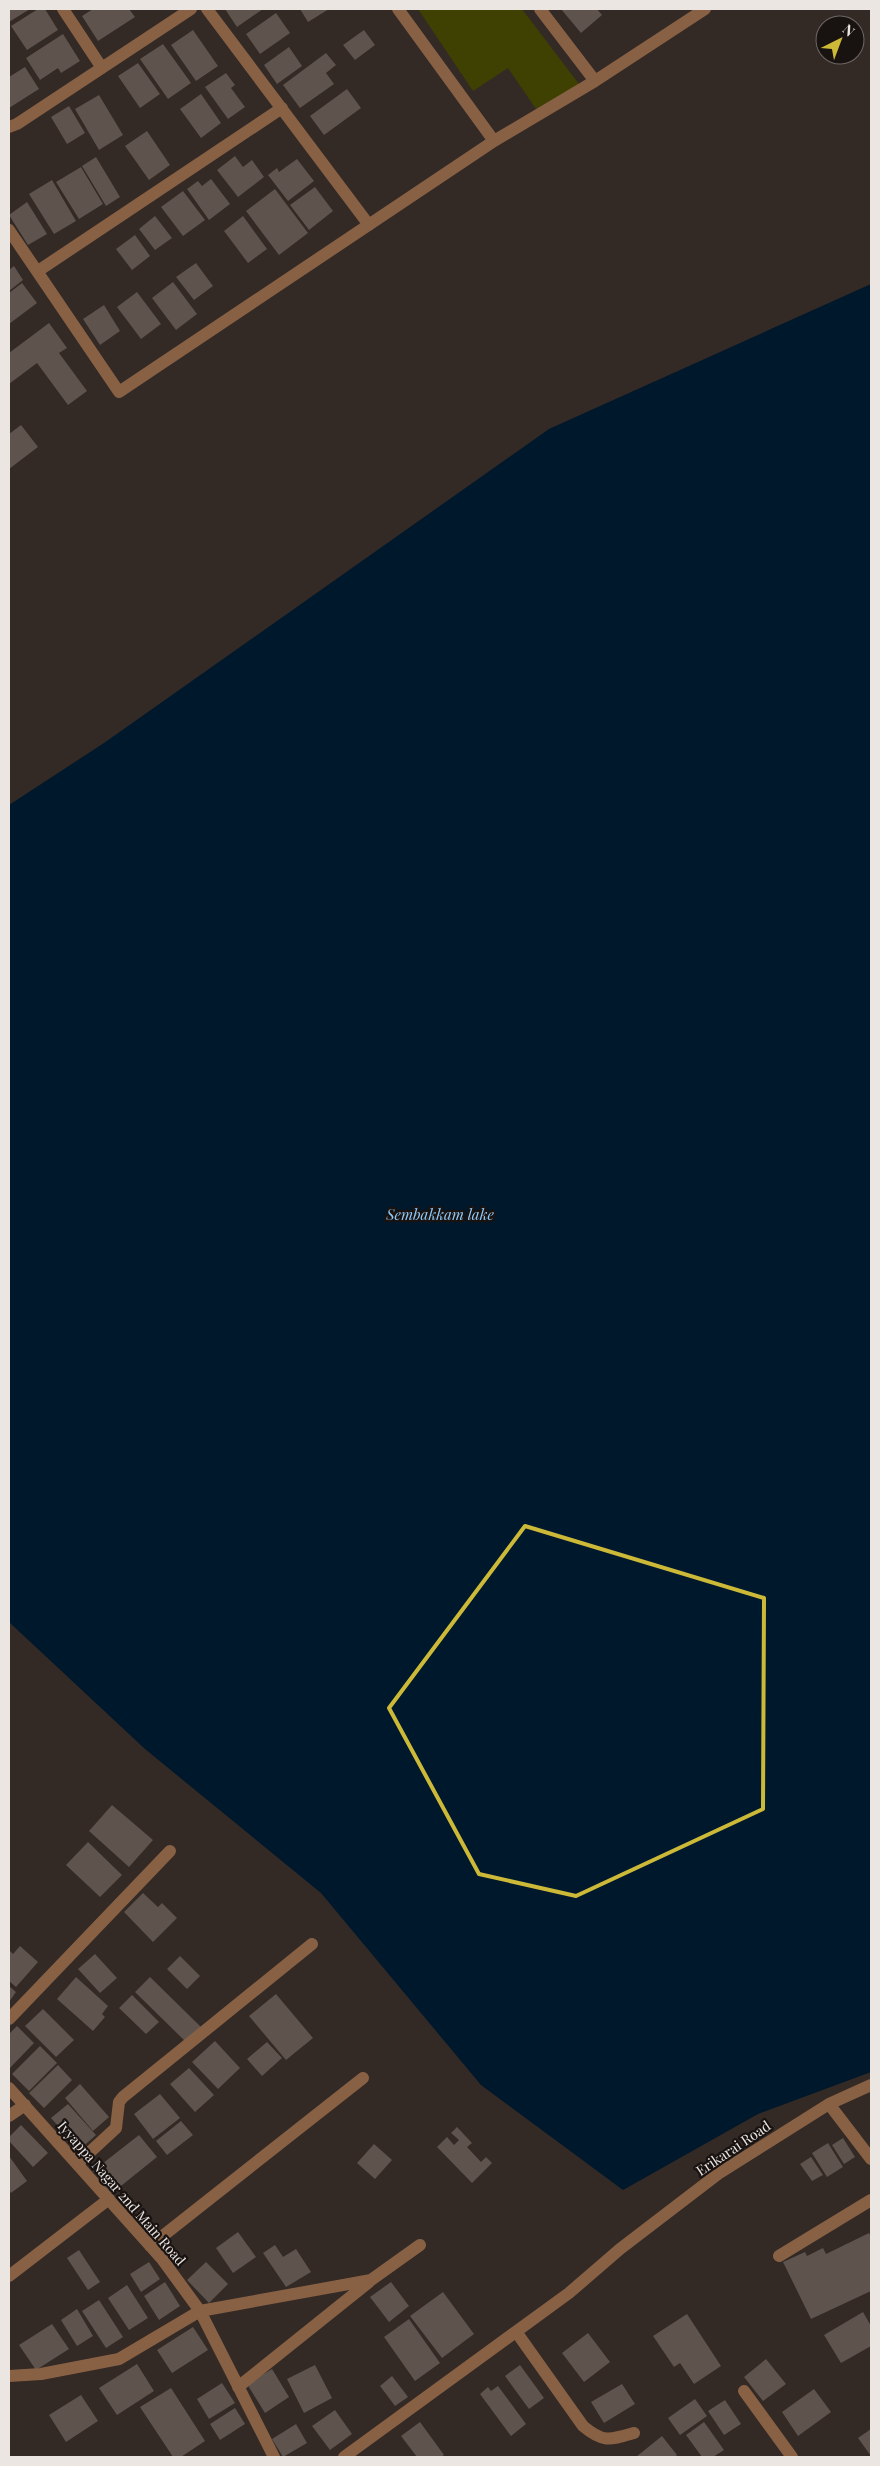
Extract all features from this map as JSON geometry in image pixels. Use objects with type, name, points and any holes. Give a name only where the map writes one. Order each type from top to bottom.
[{"type":"street","points":[[63,9],[102,68]]},
{"type":"street","points":[[9,127],[17,124],[191,9]]},
{"type":"street","points":[[207,9],[370,225]]},
{"type":"street","points":[[398,9],[494,141]]},
{"type":"street","points":[[540,9],[595,81]]},
{"type":"street","points":[[9,230],[119,392],[494,141],[595,81],[705,9]]},
{"type":"street","points":[[38,271],[282,108]]},
{"type":"street","points":[[9,2018],[170,1851]]},
{"type":"street","points":[[77,2164],[116,2128],[119,2102],[123,2098],[312,1944]]},
{"type":"street","points":[[150,2246],[363,2078]]},
{"type":"street","name":"Erikarai Road","points":[[344,2457],[570,2293],[620,2249],[718,2174],[829,2104],[871,2085]]},
{"type":"street","name":"Iyyappa Nagar 2nd Main Road","points":[[9,2088],[150,2246],[200,2311],[274,2457]]},
{"type":"street","points":[[829,2104],[871,2159]]},
{"type":"street","points":[[9,2116],[25,2105]]},
{"type":"street","points":[[9,2276],[109,2199]]},
{"type":"street","points":[[779,2256],[871,2200]]},
{"type":"street","points":[[238,2387],[372,2280],[420,2245]]},
{"type":"street","points":[[9,2376],[41,2374],[119,2359],[200,2311],[372,2280]]},
{"type":"street","points":[[516,2332],[583,2426],[596,2436],[611,2440],[634,2433]]},
{"type":"street","points":[[744,2391],[792,2457]]},
{"type":"highlighted area","points":[[525,1526],[764,1598],[763,1809],[576,1896],[479,1874],[389,1708]]},
{"type":"shaded area","points":[[418,9],[522,9],[579,84],[536,109],[508,68],[473,91]]},
{"type":"water","name":"Sembakkam lake","points":[[871,284],[871,2072],[758,2114],[623,2190],[481,2085],[321,1893],[145,1749],[9,1622],[9,805],[104,743],[549,429]]},
{"type":"building","points":[[9,9],[30,9],[9,22]]},
{"type":"building","points":[[38,9],[45,9],[58,30],[27,50],[11,26]]},
{"type":"building","points":[[93,9],[129,9],[135,17],[98,41],[82,16]]},
{"type":"building","points":[[225,9],[263,9],[237,27]]},
{"type":"building","points":[[300,9],[329,9],[308,22]]},
{"type":"building","points":[[561,9],[597,9],[602,15],[581,33]]},
{"type":"building","points":[[276,13],[290,33],[260,54],[246,34]]},
{"type":"building","points":[[193,30],[218,66],[196,81],[171,45]]},
{"type":"building","points":[[364,30],[375,45],[355,60],[343,45]]},
{"type":"building","points":[[63,34],[80,61],[61,73],[58,68],[40,80],[26,58]]},
{"type":"building","points":[[163,44],[191,83],[168,99],[140,59]]},
{"type":"building","points":[[289,47],[302,66],[277,84],[264,65]]},
{"type":"building","points":[[326,53],[336,65],[326,73],[334,84],[300,108],[283,85]]},
{"type":"building","points":[[138,63],[160,94],[140,108],[118,76]]},
{"type":"building","points":[[25,67],[39,89],[9,108],[9,77]]},
{"type":"building","points":[[226,73],[235,85],[231,88],[245,107],[228,119],[205,87]]},
{"type":"building","points":[[347,89],[361,108],[324,135],[310,116]]},
{"type":"building","points":[[201,94],[221,123],[201,138],[180,109]]},
{"type":"building","points":[[99,95],[123,135],[99,150],[75,109]]},
{"type":"building","points":[[69,106],[85,133],[67,144],[51,117]]},
{"type":"building","points":[[147,131],[170,165],[149,180],[125,146]]},
{"type":"building","points":[[235,156],[243,167],[252,160],[264,177],[238,197],[217,170]]},
{"type":"building","points":[[96,157],[120,197],[106,206],[82,166]]},
{"type":"building","points":[[297,159],[314,181],[288,201],[268,175],[277,168],[279,172]]},
{"type":"building","points":[[81,167],[103,204],[79,219],[56,182]]},
{"type":"building","points":[[211,179],[230,204],[209,220],[187,189],[198,181],[202,186]]},
{"type":"building","points":[[52,180],[76,221],[54,234],[29,194]]},
{"type":"building","points":[[315,187],[333,211],[309,230],[290,205]]},
{"type":"building","points":[[275,189],[308,233],[279,255],[246,211]]},
{"type":"building","points":[[183,191],[205,220],[183,236],[161,207]]},
{"type":"building","points":[[27,202],[47,234],[28,245],[9,215]]},
{"type":"building","points":[[155,216],[172,238],[155,250],[139,229]]},
{"type":"building","points":[[243,216],[267,249],[248,263],[224,231]]},
{"type":"building","points":[[135,235],[150,256],[132,270],[116,249]]},
{"type":"building","points":[[196,263],[213,286],[194,300],[176,277]]},
{"type":"building","points":[[14,266],[23,280],[9,291],[9,270]]},
{"type":"building","points":[[173,282],[197,314],[176,330],[152,298]]},
{"type":"building","points":[[22,283],[37,303],[9,324],[9,293]]},
{"type":"building","points":[[137,292],[161,324],[141,339],[117,307]]},
{"type":"building","points":[[104,305],[120,331],[100,345],[83,319]]},
{"type":"building","points":[[49,323],[67,348],[59,353],[87,391],[68,405],[37,363],[9,384],[9,353]]},
{"type":"building","points":[[21,425],[38,447],[9,469],[9,434]]},
{"type":"building","points":[[112,1805],[153,1840],[129,1867],[89,1831]]},
{"type":"building","points":[[88,1842],[122,1875],[100,1897],[66,1865]]},
{"type":"building","points":[[143,1893],[158,1907],[162,1903],[177,1918],[153,1942],[124,1912]]},
{"type":"building","points":[[20,1946],[38,1962],[16,1987],[9,1981],[9,1950],[13,1954]]},
{"type":"building","points":[[95,1954],[117,1978],[100,1993],[78,1969]]},
{"type":"building","points":[[180,1956],[200,1976],[187,1989],[167,1969]]},
{"type":"building","points":[[76,1977],[108,2006],[102,2014],[105,2017],[93,2031],[57,1999]]},
{"type":"building","points":[[150,1977],[201,2027],[186,2042],[135,1992]]},
{"type":"building","points":[[9,1986],[16,1992],[9,2002]]},
{"type":"building","points":[[276,1994],[313,2038],[286,2060],[249,2016]]},
{"type":"building","points":[[132,1995],[159,2022],[146,2034],[119,2008]]},
{"type":"building","points":[[43,2009],[74,2040],[56,2057],[25,2026]]},
{"type":"building","points":[[17,2026],[34,2043],[9,2069],[9,2034]]},
{"type":"building","points":[[215,2041],[240,2068],[218,2089],[192,2062]]},
{"type":"building","points":[[267,2042],[282,2058],[262,2076],[247,2059]]},
{"type":"building","points":[[40,2046],[57,2063],[29,2091],[12,2074]]},
{"type":"building","points":[[58,2065],[72,2080],[44,2108],[29,2093]]},
{"type":"building","points":[[189,2068],[214,2095],[195,2112],[170,2084]]},
{"type":"building","points":[[80,2084],[109,2117],[93,2131],[65,2098]]},
{"type":"building","points":[[160,2094],[180,2118],[153,2139],[134,2114]]},
{"type":"building","points":[[68,2104],[96,2135],[79,2150],[51,2118]]},
{"type":"building","points":[[181,2121],[193,2135],[167,2155],[156,2141]]},
{"type":"building","points":[[21,2125],[48,2153],[33,2167],[9,2141],[9,2137]]},
{"type":"building","points":[[457,2127],[472,2143],[467,2147],[481,2162],[486,2157],[492,2163],[472,2183],[437,2147],[447,2137],[454,2145],[459,2140],[451,2133]]},
{"type":"building","points":[[139,2135],[157,2157],[111,2194],[93,2171]]},
{"type":"building","points":[[843,2138],[855,2157],[844,2164],[832,2145]]},
{"type":"building","points":[[828,2143],[843,2167],[827,2177],[812,2153]]},
{"type":"building","points":[[374,2144],[392,2160],[375,2179],[357,2163]]},
{"type":"building","points":[[9,2156],[27,2181],[11,2193],[9,2189]]},
{"type":"building","points":[[811,2157],[823,2175],[812,2181],[800,2164]]},
{"type":"building","points":[[238,2232],[256,2257],[233,2273],[216,2248]]},
{"type":"building","points":[[869,2233],[871,2237],[871,2291],[811,2319],[783,2262],[805,2252],[807,2256],[823,2248],[826,2254]]},
{"type":"building","points":[[275,2245],[283,2257],[296,2249],[311,2272],[286,2287],[263,2253]]},
{"type":"building","points":[[79,2250],[100,2282],[88,2290],[67,2258]]},
{"type":"building","points":[[149,2262],[160,2279],[141,2292],[130,2274]]},
{"type":"building","points":[[206,2262],[228,2284],[209,2303],[187,2280]]},
{"type":"building","points":[[165,2282],[180,2306],[159,2320],[144,2296]]},
{"type":"building","points":[[391,2282],[409,2306],[389,2322],[370,2297]]},
{"type":"building","points":[[127,2285],[148,2318],[129,2330],[108,2298]]},
{"type":"building","points":[[443,2292],[474,2334],[442,2358],[410,2316]]},
{"type":"building","points":[[99,2300],[123,2337],[106,2348],[82,2311]]},
{"type":"building","points":[[77,2309],[93,2336],[77,2346],[61,2320]]},
{"type":"building","points":[[863,2312],[871,2326],[871,2346],[841,2363],[824,2335]]},
{"type":"building","points":[[687,2314],[721,2366],[694,2384],[680,2363],[674,2367],[653,2336]]},
{"type":"building","points":[[409,2319],[440,2363],[415,2381],[384,2337]]},
{"type":"building","points":[[52,2324],[69,2349],[36,2370],[19,2345]]},
{"type":"building","points":[[193,2327],[208,2350],[172,2373],[157,2350]]},
{"type":"building","points":[[588,2333],[610,2362],[584,2382],[562,2353]]},
{"type":"building","points":[[766,2359],[786,2384],[763,2401],[744,2377]]},
{"type":"building","points":[[137,2364],[154,2391],[117,2415],[99,2388]]},
{"type":"building","points":[[315,2365],[332,2398],[304,2413],[287,2379]]},
{"type":"building","points":[[520,2365],[544,2398],[529,2409],[505,2376]]},
{"type":"building","points":[[272,2369],[289,2397],[265,2413],[247,2384]]},
{"type":"building","points":[[392,2376],[408,2397],[395,2406],[380,2386]]},
{"type":"building","points":[[222,2383],[235,2403],[209,2419],[197,2399]]},
{"type":"building","points":[[622,2384],[635,2404],[604,2423],[591,2402]]},
{"type":"building","points":[[498,2386],[526,2424],[511,2436],[480,2394],[488,2387],[491,2391]]},
{"type":"building","points":[[171,2388],[205,2441],[181,2457],[173,2457],[140,2407]]},
{"type":"building","points":[[814,2389],[831,2412],[798,2436],[782,2412]]},
{"type":"building","points":[[81,2395],[98,2421],[66,2442],[49,2415]]},
{"type":"building","points":[[695,2399],[707,2416],[680,2435],[668,2418]]},
{"type":"building","points":[[725,2400],[741,2424],[724,2435],[708,2411]]},
{"type":"building","points":[[235,2408],[245,2424],[220,2440],[210,2424]]},
{"type":"building","points":[[335,2410],[352,2434],[330,2450],[312,2426]]},
{"type":"building","points":[[420,2422],[444,2455],[441,2457],[417,2457],[401,2436]]},
{"type":"building","points":[[704,2422],[724,2450],[713,2457],[702,2457],[686,2435]]},
{"type":"building","points":[[296,2424],[307,2443],[283,2457],[272,2439]]},
{"type":"building","points":[[871,2429],[871,2456],[858,2438]]},
{"type":"building","points":[[662,2436],[677,2455],[675,2457],[636,2457]]}]
